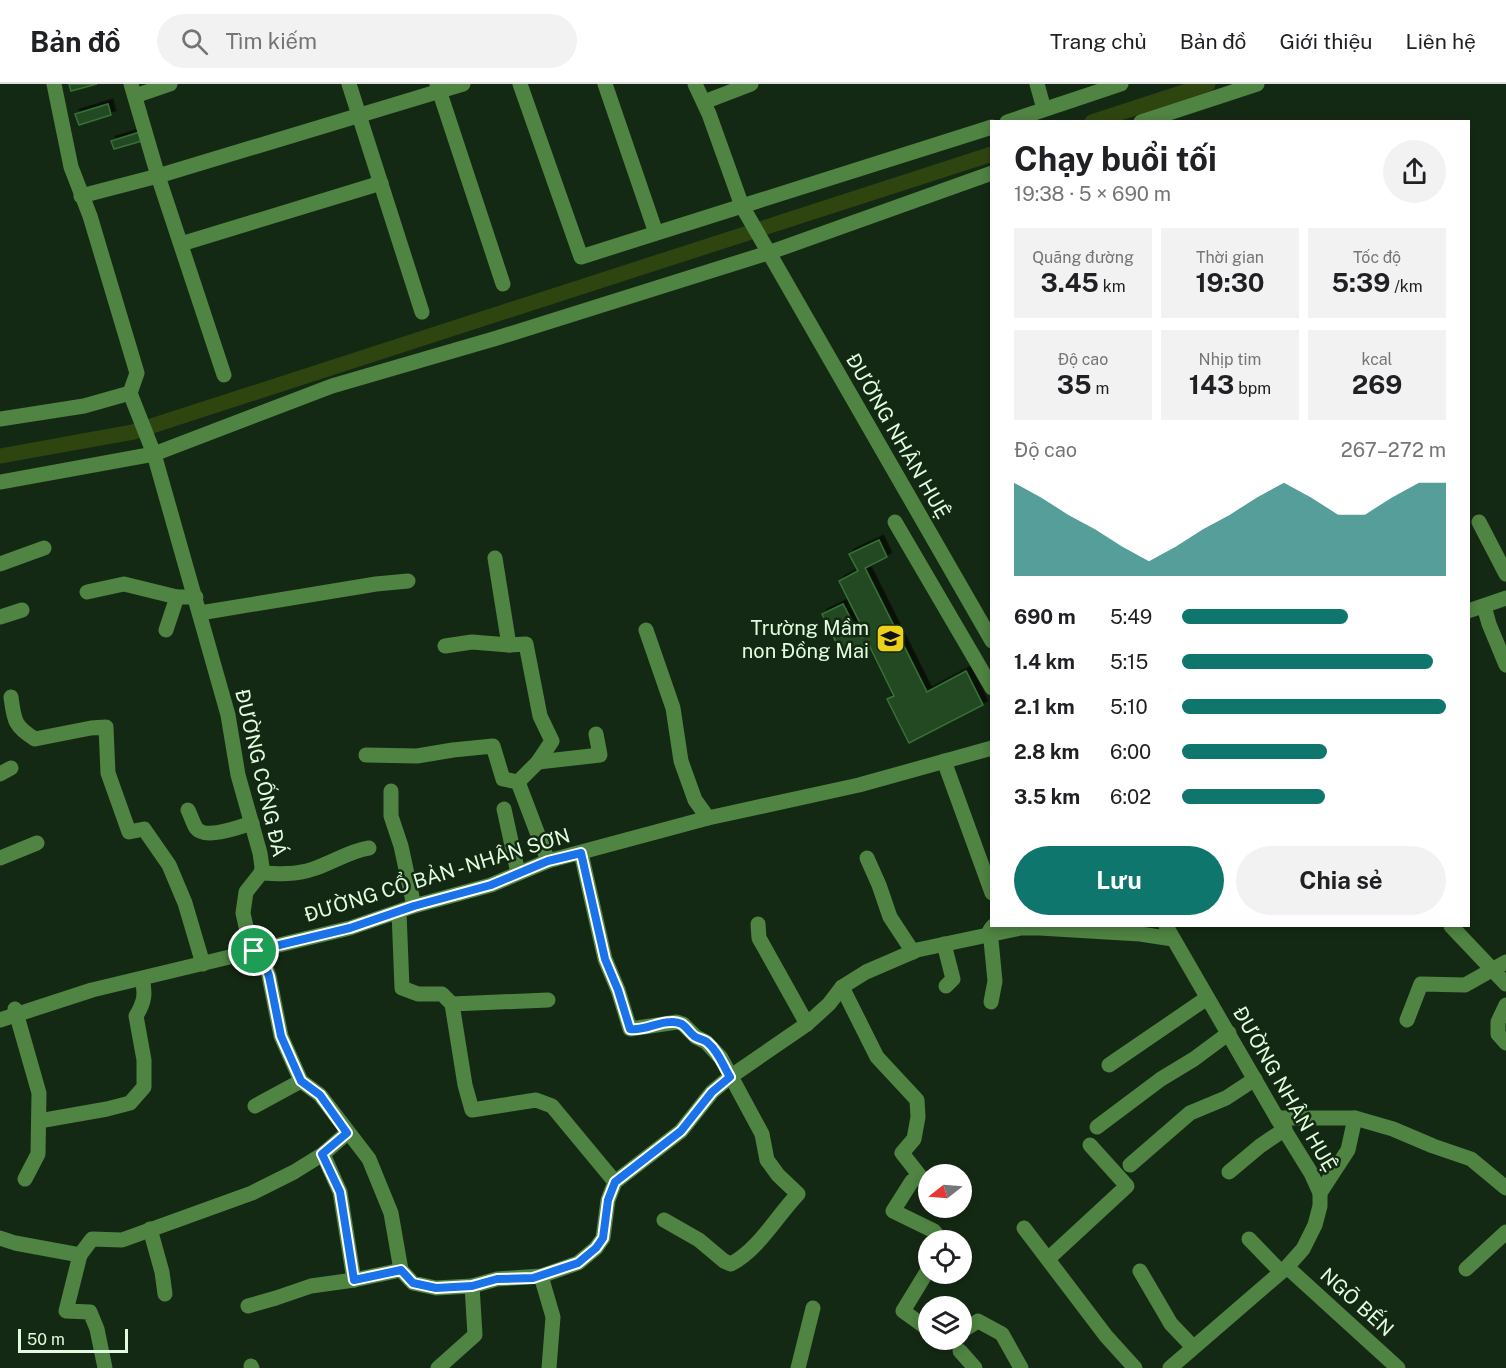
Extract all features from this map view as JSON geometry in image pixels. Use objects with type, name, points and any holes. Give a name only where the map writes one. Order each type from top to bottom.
[{"type":"street","points":[[0,419],[84,406],[130,393],[137,373],[90,216],[71,167],[54,84]]},
{"type":"street","points":[[170,84],[133,90],[158,176],[224,375]]},
{"type":"street","points":[[349,84],[422,312]]},
{"type":"street","points":[[81,196],[158,176],[359,115],[438,88],[463,84]]},
{"type":"street","points":[[520,84],[581,257],[990,128]]},
{"type":"street","points":[[605,84],[656,233]]},
{"type":"street","name":"ĐƯỜNG NHÂN HUỆ","points":[[695,84],[704,102],[742,206],[988,635]]},
{"type":"street","points":[[704,102],[751,84]]},
{"type":"street","points":[[1036,84],[1044,109]]},
{"type":"street","points":[[1013,120],[1121,84]]},
{"type":"street","points":[[1147,120],[1257,84]]},
{"type":"street","points":[[438,88],[503,284]]},
{"type":"street","points":[[0,482],[154,454],[332,386],[497,338],[768,253],[990,174]]},
{"type":"street","points":[[181,244],[381,183]]},
{"type":"street","name":"ĐƯỜNG CỐNG ĐÁ","points":[[130,393],[154,454],[200,613],[228,715],[238,775],[260,853],[261,873],[246,892],[244,900],[243,913],[250,945],[262,957],[269,976],[281,1036],[301,1081],[320,1095],[369,1159],[391,1213],[401,1270]]},
{"type":"street","points":[[895,522],[990,685]]},
{"type":"street","points":[[1479,522],[1506,574]]},
{"type":"street","points":[[0,564],[44,548]]},
{"type":"street","points":[[495,558],[509,645]]},
{"type":"street","points":[[200,613],[408,581]]},
{"type":"street","points":[[87,592],[124,584],[177,597],[195,597]]},
{"type":"street","points":[[166,630],[177,597]]},
{"type":"street","points":[[1470,610],[1506,598]]},
{"type":"street","points":[[1484,606],[1506,664]]},
{"type":"street","points":[[0,618],[22,610]]},
{"type":"street","points":[[646,630],[673,708],[681,760],[695,800],[708,818]]},
{"type":"street","points":[[964,642],[988,635]]},
{"type":"street","points":[[445,646],[472,642],[526,644],[540,716],[552,741],[538,762],[518,782]]},
{"type":"street","points":[[11,697],[14,719],[20,730],[35,739],[106,727],[108,773],[129,832],[144,829],[168,865],[185,903],[203,964]]},
{"type":"street","points":[[538,762],[600,755],[596,734]]},
{"type":"street","points":[[366,755],[417,756],[493,746],[503,779],[518,782]]},
{"type":"street","name":"ĐƯỜNG CỔ BẢN - NHÂN SƠN","points":[[0,1020],[16,1011],[92,990],[350,928],[414,906],[491,885],[548,861],[708,818],[859,785],[990,749]]},
{"type":"street","points":[[944,761],[990,888]]},
{"type":"street","points":[[518,782],[548,861]]},
{"type":"street","points":[[391,791],[391,816],[401,846],[414,906]]},
{"type":"street","points":[[504,809],[518,873]]},
{"type":"street","points":[[189,810],[197,830],[204,833],[223,831],[252,823]]},
{"type":"street","points":[[0,858],[37,843]]},
{"type":"street","points":[[261,873],[300,873],[354,851],[369,848]]},
{"type":"street","points":[[581,853],[605,959],[618,990],[630,1029],[654,1027],[671,1022],[681,1023],[694,1036],[706,1042],[721,1058],[762,1134],[767,1160],[778,1175],[798,1194],[755,1246],[731,1264],[724,1261],[699,1239],[664,1220]]},
{"type":"street","points":[[867,858],[890,917],[913,952]]},
{"type":"street","points":[[399,912],[402,988],[418,994],[442,994],[452,1004],[465,1085],[472,1110],[536,1100],[552,1106],[615,1182]]},
{"type":"street","points":[[758,924],[759,938],[807,1024]]},
{"type":"street","points":[[1452,927],[1500,966],[1506,984]]},
{"type":"street","points":[[248,1306],[311,1286],[401,1270],[413,1283],[436,1288],[472,1286],[497,1279],[541,1276],[578,1263],[596,1248],[603,1238],[608,1200],[615,1182],[681,1131],[712,1092],[807,1024],[829,1004],[842,987],[866,972],[913,952],[991,930],[1040,928],[1140,934],[1170,932]]},
{"type":"street","points":[[991,930],[995,981],[991,1002]]},
{"type":"street","name":"ĐƯỜNG NHÂN HUỆ","points":[[1170,932],[1320,1192],[1320,1206],[1315,1225],[1303,1249],[1284,1270],[1170,1368]]},
{"type":"street","points":[[944,944],[953,979],[946,986]]},
{"type":"street","points":[[1407,1020],[1422,984],[1465,985],[1500,966]]},
{"type":"street","points":[[39,1121],[130,1103],[144,1087],[144,1060],[136,1016],[143,1003],[145,990],[142,979]]},
{"type":"street","points":[[842,987],[877,1057],[917,1100],[918,1117],[914,1139],[902,1153],[920,1176],[912,1181],[893,1210],[932,1230]]},
{"type":"street","points":[[1109,1065],[1207,998]]},
{"type":"street","points":[[452,1004],[548,1000]]},
{"type":"street","points":[[1506,1005],[1498,1022],[1498,1034],[1506,1043]]},
{"type":"street","points":[[16,1011],[39,1093],[38,1154],[26,1179]]},
{"type":"street","points":[[1097,1127],[1161,1079],[1229,1034]]},
{"type":"street","points":[[1130,1164],[1190,1113],[1226,1098],[1255,1080]]},
{"type":"street","points":[[255,1107],[301,1081]]},
{"type":"street","points":[[1320,1192],[1348,1150],[1355,1118]]},
{"type":"street","points":[[1229,1172],[1260,1146],[1281,1123],[1355,1118],[1393,1129],[1471,1159],[1506,1188]]},
{"type":"street","points":[[105,1368],[97,1329],[90,1312],[66,1311],[80,1254],[92,1239],[122,1239],[252,1193],[294,1172],[322,1154],[347,1133]]},
{"type":"street","points":[[1048,1259],[1127,1186],[1090,1145]]},
{"type":"street","points":[[322,1154],[340,1192],[354,1280]]},
{"type":"street","points":[[1024,1228],[1106,1336],[1135,1368]]},
{"type":"street","points":[[150,1229],[162,1272],[165,1294]]},
{"type":"street","points":[[1466,1269],[1506,1232]]},
{"type":"street","points":[[0,1238],[15,1243],[80,1254]]},
{"type":"street","name":"NGÕ BẾN","points":[[1249,1239],[1398,1368]]},
{"type":"street","points":[[1140,1271],[1171,1324],[1193,1347]]},
{"type":"street","points":[[541,1276],[553,1317],[549,1368]]},
{"type":"street","points":[[918,1322],[903,1311],[919,1284]]},
{"type":"street","points":[[438,1368],[475,1335],[472,1286]]},
{"type":"street","points":[[798,1368],[813,1308]]},
{"type":"street","points":[[972,1325],[978,1321],[1002,1334],[1022,1368]]},
{"type":"street","points":[[960,1351],[975,1368]]},
{"type":"building","points":[[69,84],[97,84],[71,91]]},
{"type":"building","points":[[108,104],[111,115],[79,125],[75,114]]},
{"type":"building","points":[[140,132],[142,141],[114,149],[111,141]]},
{"type":"building","points":[[879,540],[887,557],[865,568],[927,692],[966,671],[983,705],[909,743],[887,699],[894,696],[868,643],[843,656],[822,614],[843,604],[861,638],[866,635],[839,581],[858,571],[849,554]]},
{"type":"waterway","points":[[1098,120],[1208,84]]},
{"type":"waterway","points":[[0,456],[133,432],[990,155]]},
{"type":"place","name":"Trường Mầm non Đồng Mai","points":[[890,639]]},
{"type":"route","points":[[581,853],[598,934],[630,1029],[654,1027],[671,1022],[681,1023],[694,1036],[706,1042],[714,1050],[721,1058],[730,1077],[712,1092],[681,1131],[615,1182],[608,1200],[603,1238],[596,1248],[578,1263],[533,1278],[497,1279],[472,1286],[436,1288],[413,1283],[401,1270],[354,1280],[340,1192],[322,1154],[347,1133],[320,1095],[301,1081],[281,1036],[269,976],[262,957],[254,951],[350,928],[414,906],[491,885],[548,861],[581,853]]}]
